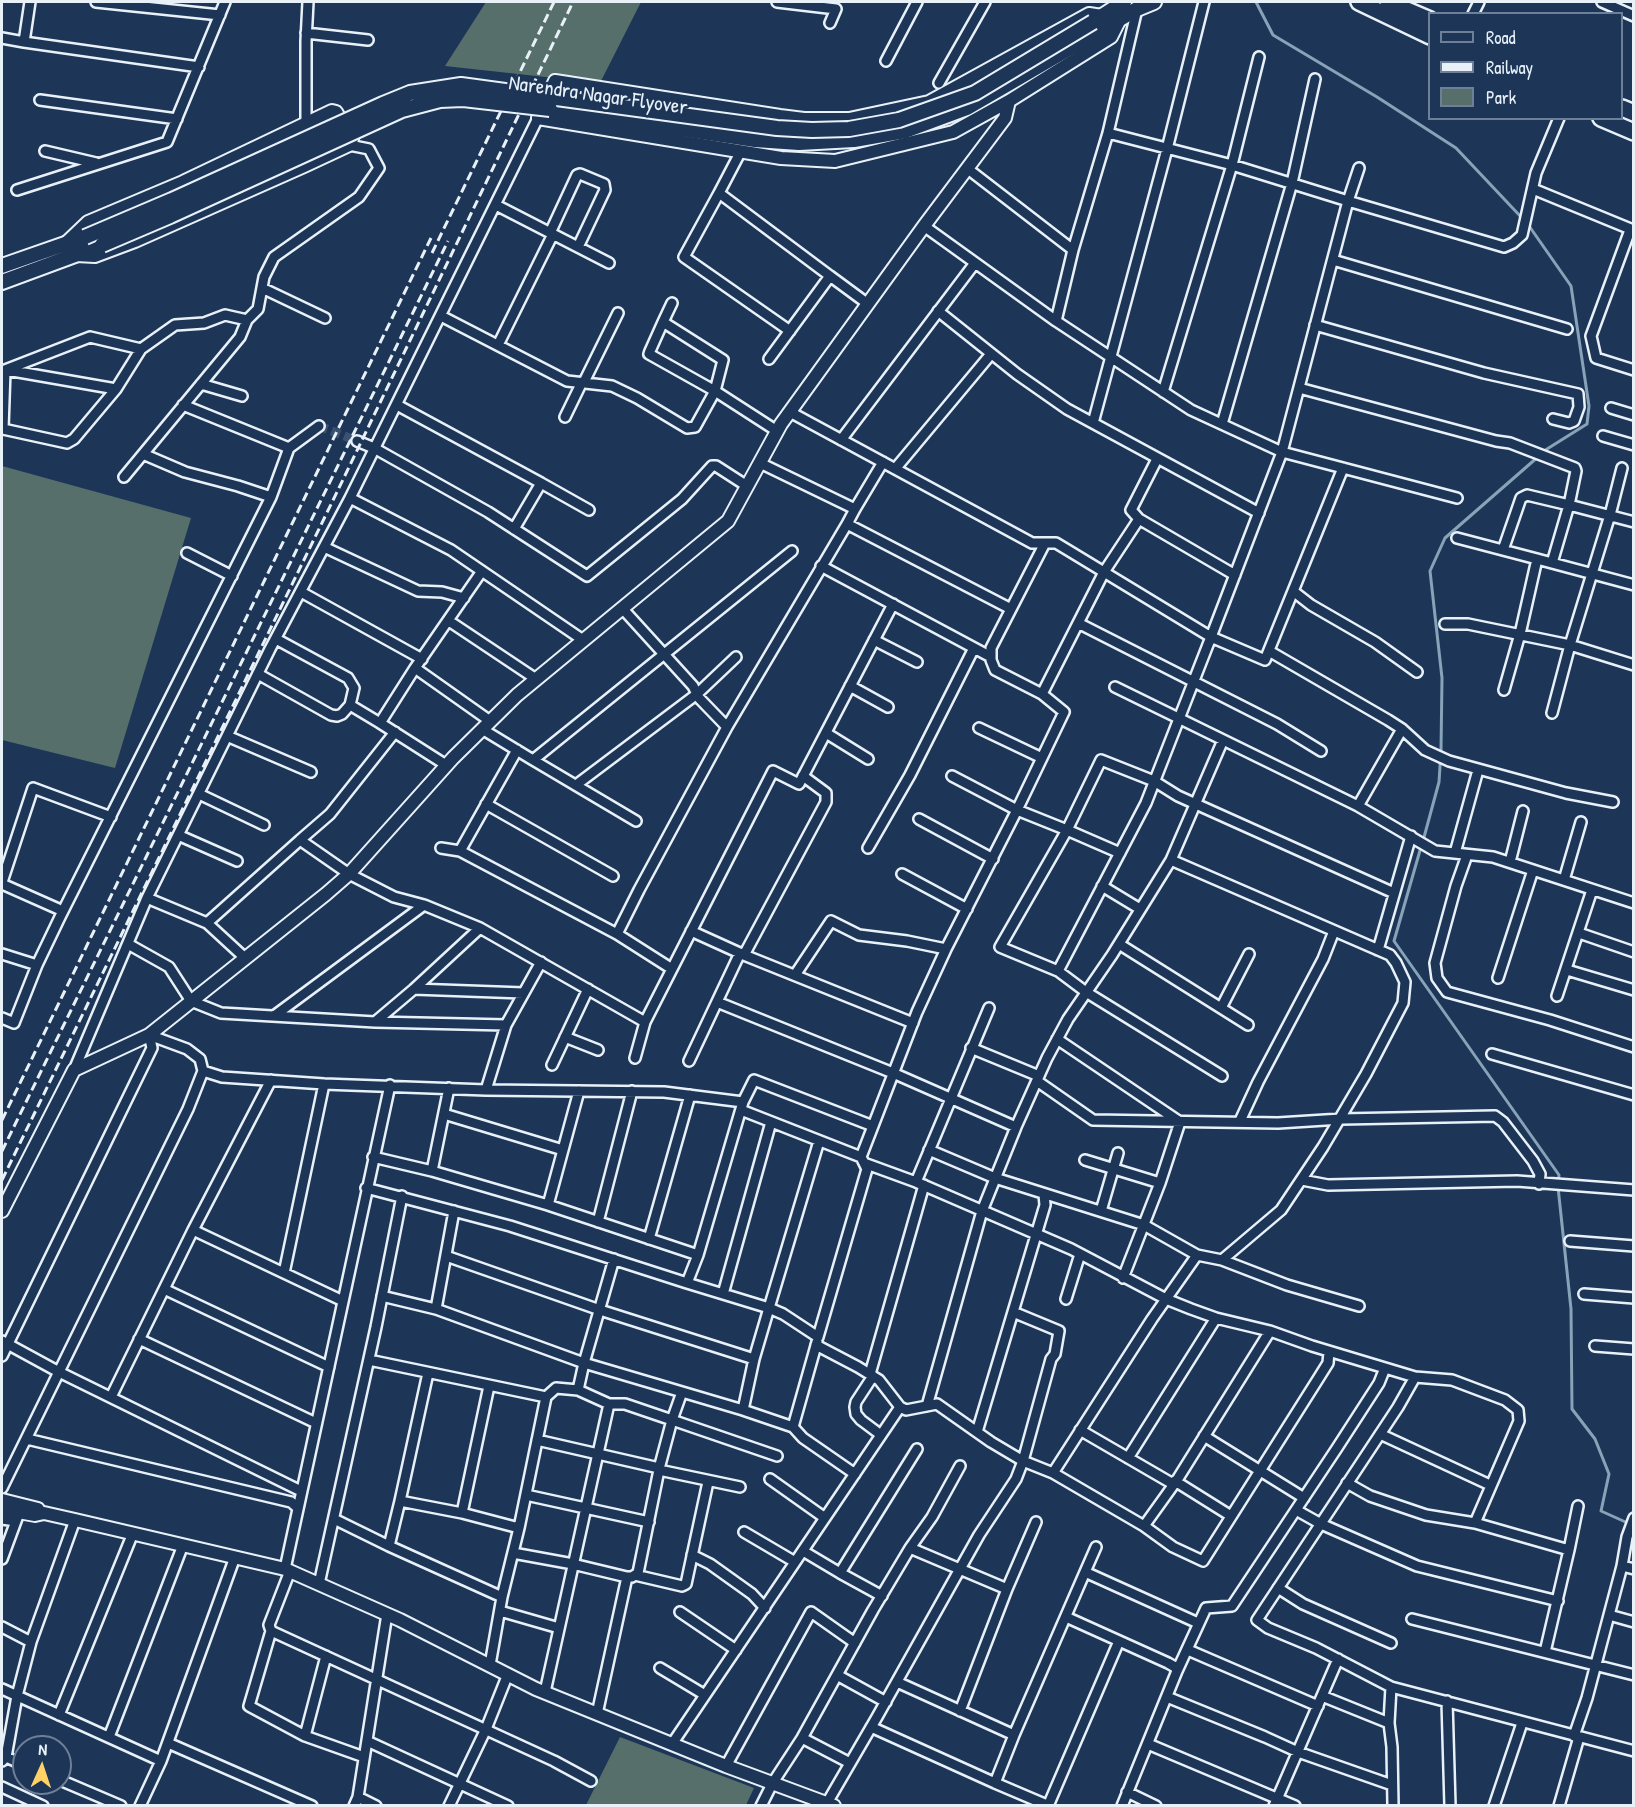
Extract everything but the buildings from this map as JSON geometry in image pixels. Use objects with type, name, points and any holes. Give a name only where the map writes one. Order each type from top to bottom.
[{"type":"highway","points":[[1359,2],[1428,35]]},
{"type":"highway","points":[[1388,2],[1428,19]]},
{"type":"highway","points":[[1606,120],[1634,132]]},
{"type":"main road","points":[[1100,22],[1124,2]]},
{"type":"main road","name":"Narendra Nagar Flyover","points":[[2,266],[85,237],[383,104],[419,91],[461,85],[777,128],[849,129],[899,120],[975,93],[1100,22],[1119,21],[1137,9],[1154,2]]},
{"type":"main road","name":"Narendra Nagar Flyover","points":[[2,282],[170,216],[402,110],[440,100],[463,99],[550,109],[755,140],[799,143],[854,140],[904,131],[967,108],[1100,22]]},
{"type":"street","points":[[24,42],[30,2]]},
{"type":"street","points":[[96,2],[220,15]]},
{"type":"street","points":[[17,190],[167,142],[225,2]]},
{"type":"street","points":[[306,123],[308,2]]},
{"type":"street","points":[[777,2],[838,5],[830,23]]},
{"type":"street","points":[[886,61],[917,2]]},
{"type":"street","points":[[939,83],[985,2]]},
{"type":"street","points":[[1093,423],[1204,2]]},
{"type":"street","points":[[1602,2],[1634,16]]},
{"type":"street","points":[[1056,321],[1073,250],[1107,133],[1137,9]]},
{"type":"street","points":[[2,1211],[74,1070],[147,898],[258,674],[397,405],[555,81],[780,116],[849,119],[929,102],[1089,14],[1100,22]]},
{"type":"street","points":[[538,118],[781,158],[835,161],[953,132],[1009,101],[1111,38],[1119,21]]},
{"type":"street","points":[[306,33],[368,40]]},
{"type":"street","points":[[2,38],[198,67]]},
{"type":"street","points":[[1163,392],[1232,165],[1259,57]]},
{"type":"street","points":[[1222,424],[1292,183],[1315,79]]},
{"type":"street","points":[[40,100],[177,119]]},
{"type":"street","points":[[74,1070],[149,1035],[326,894],[349,874],[446,765],[486,725],[536,679],[728,521],[777,431],[924,226],[1005,118],[1009,101]]},
{"type":"street","points":[[62,246],[88,222],[194,177],[332,111],[336,112],[352,139],[349,145]]},
{"type":"street","points":[[1107,133],[1232,165],[1504,247],[1514,243],[1522,235],[1536,172],[1558,120]]},
{"type":"street","points":[[75,255],[94,256],[135,241],[349,145],[369,149],[379,168],[359,197],[274,257],[264,277],[258,309],[247,320],[240,337],[124,477]]},
{"type":"street","points":[[45,151],[99,164]]},
{"type":"street","points":[[741,151],[684,257],[790,332]]},
{"type":"street","points":[[1058,970],[1146,803],[1282,452],[1348,201],[1359,168]]},
{"type":"street","points":[[968,169],[1073,250]]},
{"type":"street","points":[[498,345],[577,175],[580,174],[604,184],[605,190],[578,247]]},
{"type":"street","points":[[1533,189],[1632,230],[1591,336],[1596,358],[1634,370]]},
{"type":"street","points":[[719,193],[868,304]]},
{"type":"street","points":[[496,205],[609,263]]},
{"type":"street","points":[[924,226],[1056,321],[1191,410],[1282,452],[1457,498]]},
{"type":"street","points":[[1333,260],[1567,329]]},
{"type":"street","points":[[841,440],[975,262]]},
{"type":"street","points":[[769,359],[830,276]]},
{"type":"street","points":[[262,288],[325,318]]},
{"type":"street","points":[[672,303],[650,354],[715,391],[777,431]]},
{"type":"street","points":[[938,311],[991,354],[1066,409],[1259,513]]},
{"type":"street","points":[[565,417],[618,313]]},
{"type":"street","points":[[3,369],[3,429],[67,443],[74,440],[116,389],[141,349],[175,325],[204,323],[225,315],[247,320]]},
{"type":"street","points":[[441,316],[567,381],[612,386],[692,429],[695,428],[715,391],[723,360],[663,322]]},
{"type":"street","points":[[1316,325],[1484,373],[1578,394],[1579,407],[1574,421],[1569,423],[1553,419]]},
{"type":"street","points":[[3,369],[90,337],[141,349]]},
{"type":"street","points":[[896,469],[991,354]]},
{"type":"street","points":[[3,369],[116,389]]},
{"type":"street","points":[[201,384],[242,396]]},
{"type":"street","points":[[1299,388],[1496,441],[1510,442],[1575,468],[1569,505],[1552,563]]},
{"type":"street","points":[[183,405],[289,448]]},
{"type":"street","points":[[397,405],[589,510]]},
{"type":"street","points":[[1611,408],[1634,416]]},
{"type":"street","points":[[790,412],[1032,543],[1056,543],[1211,637],[1265,660],[1343,468]]},
{"type":"street","points":[[2,1018],[14,1023],[37,965],[63,911],[271,497],[289,448],[319,426]]},
{"type":"street","points":[[1603,436],[1634,445]]},
{"type":"street","points":[[357,441],[374,448],[489,512],[587,576],[682,499],[712,466],[716,466],[747,486]]},
{"type":"street","points":[[143,454],[185,472],[271,497]]},
{"type":"street","points":[[1158,459],[1131,510],[1138,519],[1235,575]]},
{"type":"street","points":[[617,934],[727,727],[883,462]]},
{"type":"street","points":[[760,463],[855,509]]},
{"type":"street","points":[[1552,713],[1622,468]]},
{"type":"street","points":[[514,529],[541,483]]},
{"type":"street","points":[[1503,550],[1521,498],[1527,495],[1634,522]]},
{"type":"street","points":[[350,498],[451,550],[583,640]]},
{"type":"street","points":[[1041,694],[1104,572],[1138,519]]},
{"type":"street","points":[[848,524],[1011,609]]},
{"type":"street","points":[[1457,538],[1634,585]]},
{"type":"street","points":[[793,1427],[867,1169],[862,1160],[893,1073],[946,949],[993,859],[1064,712],[1041,694],[995,670],[991,657],[991,648],[1045,543]]},
{"type":"street","points":[[324,548],[418,591],[442,592],[464,598]]},
{"type":"street","points":[[533,760],[792,551]]},
{"type":"street","points":[[187,553],[232,576]]},
{"type":"street","points":[[1503,690],[1520,634],[1538,559]]},
{"type":"street","points":[[821,566],[991,657]]},
{"type":"street","points":[[380,723],[482,571]]},
{"type":"street","points":[[1293,591],[1311,605],[1376,642],[1417,672]]},
{"type":"street","points":[[301,592],[422,659]]},
{"type":"street","points":[[635,1058],[645,1022],[773,771],[799,784],[893,604]]},
{"type":"street","points":[[622,608],[727,727]]},
{"type":"street","points":[[448,621],[536,679]]},
{"type":"street","points":[[1078,623],[1277,724],[1320,751]]},
{"type":"street","points":[[1445,624],[1468,624],[1520,634],[1570,645],[1634,665]]},
{"type":"street","points":[[258,674],[331,715],[342,714],[350,705],[354,688],[348,678],[276,639]]},
{"type":"street","points":[[874,640],[917,662]]},
{"type":"street","points":[[868,848],[910,775],[974,648]]},
{"type":"street","points":[[1269,651],[1402,729],[1425,750],[1449,761],[1566,793],[1613,802]]},
{"type":"street","points":[[576,786],[697,694],[736,657]]},
{"type":"street","points":[[415,668],[517,750],[636,821]]},
{"type":"street","points":[[850,686],[888,707]]},
{"type":"street","points":[[1114,687],[1180,717],[1358,806],[1435,851],[1493,857],[1634,903]]},
{"type":"street","points":[[350,705],[446,765]]},
{"type":"street","points":[[979,728],[1042,758]]},
{"type":"street","points":[[1358,806],[1402,729]]},
{"type":"street","points":[[207,923],[330,814],[395,732]]},
{"type":"street","points":[[826,733],[868,759]]},
{"type":"street","points":[[227,736],[311,772]]},
{"type":"street","points":[[927,1406],[982,1211],[1016,1127],[1057,1039],[1171,860],[1223,740]]},
{"type":"street","points":[[460,850],[517,750]]},
{"type":"street","points":[[1222,1076],[1086,992],[1058,970],[1000,947],[1067,830],[1101,760],[1154,782],[1195,804],[1394,893]]},
{"type":"street","points":[[1455,853],[1478,770]]},
{"type":"street","points":[[952,776],[1017,810],[1120,853]]},
{"type":"street","points":[[689,1061],[742,954],[826,802],[826,793],[803,777]]},
{"type":"street","points":[[63,911],[2,883],[33,788],[111,817]]},
{"type":"street","points":[[199,794],[264,825]]},
{"type":"street","points":[[486,804],[614,876]]},
{"type":"street","points":[[1510,862],[1523,811]]},
{"type":"street","points":[[919,819],[993,859]]},
{"type":"street","points":[[1564,880],[1581,822]]},
{"type":"street","points":[[178,835],[237,861]]},
{"type":"street","points":[[1378,950],[1413,837]]},
{"type":"street","points":[[300,840],[349,874],[394,897],[424,904],[480,928],[645,1022]]},
{"type":"street","points":[[441,848],[460,850],[617,934],[672,969]]},
{"type":"street","points":[[1467,855],[1435,963],[1437,978],[1447,992],[1550,1020],[1634,1047]]},
{"type":"street","points":[[1171,860],[1390,955],[1405,982],[1403,1004],[1341,1119],[1302,1180],[1281,1210],[1222,1260]]},
{"type":"street","points":[[1498,978],[1533,870]]},
{"type":"street","points":[[902,874],[967,909]]},
{"type":"street","points":[[1102,886],[1140,909]]},
{"type":"street","points":[[1557,996],[1592,890]]},
{"type":"street","points":[[147,898],[207,923],[246,958]]},
{"type":"street","points":[[273,1016],[424,904]]},
{"type":"street","points":[[795,975],[831,921],[859,935],[946,949]]},
{"type":"street","points":[[375,1022],[480,928]]},
{"type":"street","points":[[691,931],[913,1023]]},
{"type":"street","points":[[1240,1121],[1323,959],[1334,931]]},
{"type":"street","points":[[1579,933],[1634,952]]},
{"type":"street","points":[[128,944],[169,967],[191,1001],[221,1013],[375,1022],[506,1025]]},
{"type":"street","points":[[1119,944],[1248,1025]]},
{"type":"street","points":[[2,954],[37,965]]},
{"type":"street","points":[[1221,1008],[1249,954]]},
{"type":"street","points":[[486,1090],[506,1025],[541,962]]},
{"type":"street","points":[[1567,970],[1634,990]]},
{"type":"street","points":[[414,989],[523,993]]},
{"type":"street","points":[[552,1065],[588,989]]},
{"type":"street","points":[[717,1002],[893,1073],[1016,1127]]},
{"type":"street","points":[[881,1435],[856,1414],[856,1402],[872,1375],[929,1150],[989,1008]]},
{"type":"street","points":[[2,1488],[188,1109],[203,1071],[200,1059],[187,1049],[149,1035]]},
{"type":"street","points":[[2,1356],[5,1342],[152,1048],[149,1035]]},
{"type":"street","points":[[565,1037],[598,1050]]},
{"type":"street","points":[[1057,1039],[1180,1122]]},
{"type":"street","points":[[971,1048],[1038,1078],[1093,1120],[1278,1123],[1341,1119],[1495,1116],[1503,1122],[1533,1161],[1540,1174],[1539,1184]]},
{"type":"street","points":[[1492,1054],[1634,1095]]},
{"type":"street","points":[[203,1071],[222,1077],[324,1084],[486,1090],[664,1092],[742,1106],[771,1122],[1080,1254],[1166,1299],[1216,1318],[1270,1330],[1329,1352],[1415,1377],[1452,1380],[1505,1400],[1518,1410],[1519,1420],[1475,1524]]},
{"type":"street","points":[[111,1397],[193,1230],[271,1080]]},
{"type":"street","points":[[687,1283],[698,1255],[742,1106],[754,1080],[873,1126]]},
{"type":"street","points":[[284,1273],[324,1084]]},
{"type":"street","points":[[364,1757],[305,1736],[249,1706],[271,1631],[269,1625],[288,1570],[301,1491],[390,1085]]},
{"type":"street","points":[[432,1171],[449,1088]]},
{"type":"street","points":[[548,1205],[579,1091]]},
{"type":"street","points":[[598,1222],[632,1091]]},
{"type":"street","points":[[648,1239],[690,1095]]},
{"type":"street","points":[[444,1114],[563,1150]]},
{"type":"street","points":[[723,1294],[771,1122]]},
{"type":"street","points":[[1123,1278],[1160,1183],[1180,1122]]},
{"type":"street","points":[[743,1410],[754,1359],[819,1141]]},
{"type":"street","points":[[929,1150],[995,1178],[1144,1225],[1197,1255],[1222,1260],[1287,1285],[1359,1306]]},
{"type":"street","points":[[1101,1211],[1118,1152]]},
{"type":"street","points":[[373,1156],[548,1205],[698,1255]]},
{"type":"street","points":[[1085,1160],[1160,1183]]},
{"type":"street","points":[[1302,1180],[1328,1185],[1517,1181],[1634,1190]]},
{"type":"street","points":[[366,1188],[510,1226],[783,1314],[817,1341],[879,1380],[900,1407],[906,1410],[937,1404],[1023,1461],[1053,1473],[1144,1526],[1173,1548],[1203,1561],[1328,1363],[1329,1352]]},
{"type":"street","points":[[977,1432],[1045,1204],[1044,1194]]},
{"type":"street","points":[[319,1584],[369,1360],[402,1196]]},
{"type":"street","points":[[436,1309],[454,1210]]},
{"type":"street","points":[[193,1230],[343,1301]]},
{"type":"street","points":[[1570,1241],[1634,1246]]},
{"type":"street","points":[[1066,1299],[1080,1254]]},
{"type":"street","points":[[1053,1473],[1197,1255]]},
{"type":"street","points":[[446,1256],[600,1310],[754,1359]]},
{"type":"street","points":[[578,1390],[614,1259]]},
{"type":"street","points":[[164,1289],[330,1367]]},
{"type":"street","points":[[1584,1294],[1634,1298]]},
{"type":"street","points":[[382,1296],[436,1309],[584,1363],[793,1427],[803,1438],[855,1474]]},
{"type":"street","points":[[3,1508],[17,1517],[44,1514],[75,1520],[288,1570],[387,1614],[545,1692],[726,1766],[830,1804],[850,1763],[979,1535],[1016,1479],[1023,1461],[1059,1331],[1013,1312]]},
{"type":"street","points":[[1128,1458],[1216,1318]]},
{"type":"street","points":[[1144,1526],[1204,1436],[1270,1330]]},
{"type":"street","points":[[139,1339],[316,1423]]},
{"type":"street","points":[[5,1342],[59,1372],[301,1491]]},
{"type":"street","points":[[1595,1347],[1634,1349]]},
{"type":"street","points":[[369,1360],[546,1397]]},
{"type":"street","points":[[1122,1806],[1177,1671],[1188,1650],[1197,1623],[1206,1608],[1232,1606],[1364,1407],[1379,1383],[1385,1368]]},
{"type":"street","points":[[389,1546],[428,1373]]},
{"type":"street","points":[[1415,1377],[1257,1620],[1268,1628],[1338,1659],[1391,1687],[1634,1751]]},
{"type":"street","points":[[462,1513],[489,1386]]},
{"type":"street","points":[[490,1665],[502,1597],[546,1397],[556,1388],[578,1390],[609,1404],[625,1404],[777,1456]]},
{"type":"street","points":[[597,1714],[631,1576],[638,1572],[659,1469],[682,1392]]},
{"type":"street","points":[[545,1692],[609,1404]]},
{"type":"street","points":[[672,1744],[900,1407]]},
{"type":"street","points":[[1080,1430],[1232,1516]]},
{"type":"street","points":[[1380,1434],[1490,1485]]},
{"type":"street","points":[[1204,1436],[1304,1498]]},
{"type":"street","points":[[27,1438],[291,1502],[298,1508]]},
{"type":"street","points":[[537,1440],[740,1488]]},
{"type":"street","points":[[840,1573],[917,1449]]},
{"type":"street","points":[[761,1806],[960,1466]]},
{"type":"street","points":[[770,1479],[825,1518]]},
{"type":"street","points":[[513,1553],[682,1586],[687,1584],[708,1482]]},
{"type":"street","points":[[1347,1483],[1370,1496],[1426,1515],[1475,1524],[1569,1550]]},
{"type":"street","points":[[526,1495],[649,1522]]},
{"type":"street","points":[[400,1501],[462,1513],[519,1528]]},
{"type":"street","points":[[1545,1652],[1578,1506]]},
{"type":"street","points":[[3,1508],[35,1507],[44,1514]]},
{"type":"street","points":[[1296,1510],[1321,1524],[1417,1566],[1558,1601]]},
{"type":"street","points":[[2,1559],[17,1517]]},
{"type":"street","points":[[1559,1806],[1622,1566],[1627,1537],[1634,1518]]},
{"type":"street","points":[[334,1519],[502,1597]]},
{"type":"street","points":[[4,1759],[17,1696],[32,1642],[75,1520]]},
{"type":"street","points":[[960,1711],[1036,1522]]},
{"type":"street","points":[[744,1532],[795,1562]]},
{"type":"street","points":[[59,1714],[133,1533]]},
{"type":"street","points":[[109,1737],[183,1545]]},
{"type":"street","points":[[995,1783],[1096,1547]]},
{"type":"street","points":[[910,1548],[961,1568],[1007,1590]]},
{"type":"street","points":[[803,1551],[882,1596]]},
{"type":"street","points":[[692,1555],[710,1564],[752,1594],[765,1608]]},
{"type":"street","points":[[143,1805],[236,1557]]},
{"type":"street","points":[[1622,1566],[1634,1569]]},
{"type":"street","points":[[1085,1572],[1197,1623]]},
{"type":"street","points":[[1278,1588],[1303,1604],[1391,1643]]},
{"type":"street","points":[[500,1611],[559,1628]]},
{"type":"street","points":[[680,1612],[736,1650]]},
{"type":"street","points":[[726,1766],[811,1612],[855,1643]]},
{"type":"street","points":[[376,1806],[356,1801],[387,1614]]},
{"type":"street","points":[[1609,1615],[1634,1622]]},
{"type":"street","points":[[1066,1617],[1175,1667],[1177,1671]]},
{"type":"street","points":[[1412,1619],[1634,1675]]},
{"type":"street","points":[[2,1627],[32,1642]]},
{"type":"street","points":[[271,1631],[486,1729],[591,1781]]},
{"type":"street","points":[[871,1727],[1048,1805],[1119,1641]]},
{"type":"street","points":[[1188,1650],[1318,1706]]},
{"type":"street","points":[[305,1736],[326,1656]]},
{"type":"street","points":[[1276,1802],[1338,1659]]},
{"type":"street","points":[[660,1668],[705,1695]]},
{"type":"street","points":[[449,1806],[486,1729],[508,1674]]},
{"type":"street","points":[[837,1675],[886,1702]]},
{"type":"street","points":[[897,1682],[1014,1735]]},
{"type":"street","points":[[1391,1687],[1389,1723],[1392,1747],[1393,1806]]},
{"type":"street","points":[[2,1689],[161,1761]]},
{"type":"street","points":[[1322,1696],[1389,1723]]},
{"type":"street","points":[[1167,1697],[1298,1752],[1392,1785]]},
{"type":"street","points":[[1448,1701],[1450,1806]]},
{"type":"street","points":[[1494,1806],[1522,1723]]},
{"type":"street","points":[[802,1738],[850,1763]]},
{"type":"street","points":[[367,1741],[508,1806]]},
{"type":"street","points":[[168,1743],[309,1805]]},
{"type":"street","points":[[1148,1744],[1276,1802],[1295,1806]]},
{"type":"street","points":[[72,1785],[121,1806]]},
{"type":"street","points":[[2,1787],[43,1806]]},
{"type":"street","points":[[1127,1792],[1156,1806]]},
{"type":"green space","points":[[486,2],[641,2],[600,83],[445,66]]},
{"type":"green space","points":[[2,466],[191,518],[115,768],[2,740]]},
{"type":"green space","points":[[620,1737],[754,1788],[746,1805],[586,1805]]},
{"type":"waterway","points":[[1256,2],[1273,35],[1377,97],[1456,148],[1522,218]]},
{"type":"waterway","points":[[1423,841],[1439,782],[1441,750],[1442,678],[1430,571],[1445,538],[1547,449],[1587,424],[1589,406],[1571,286],[1527,223]]},
{"type":"waterway","points":[[1421,847],[1394,941],[1559,1175],[1558,1187],[1571,1309],[1572,1409],[1595,1439],[1609,1474],[1601,1511],[1630,1524]]},
{"type":"tunnel","points":[[319,426],[357,441]]},
{"type":"railway","points":[[432,253],[554,2]]},
{"type":"railway","points":[[2,1180],[573,2]]},
{"type":"railway","points":[[2,1120],[431,238]]},
{"type":"railway","points":[[2,1151],[448,241]]}]
